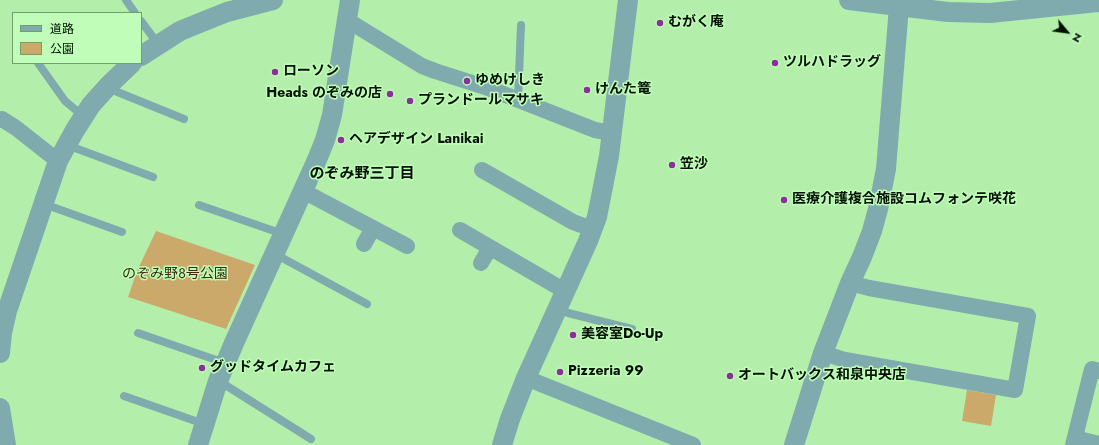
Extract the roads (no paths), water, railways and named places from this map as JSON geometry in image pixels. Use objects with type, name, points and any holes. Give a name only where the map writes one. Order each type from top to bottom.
[{"type":"street","points":[[142,55],[180,31],[227,12],[272,0]]},
{"type":"street","points":[[198,445],[222,372],[325,140],[332,115],[350,0]]},
{"type":"street","points":[[502,445],[510,418],[526,378],[597,217],[605,181],[612,133],[628,0]]},
{"type":"street","points":[[849,0],[899,6],[949,6],[990,14],[1011,6],[1023,11],[1099,2]]},
{"type":"street","points":[[794,445],[823,353],[872,231],[878,208],[886,169],[899,6]]},
{"type":"street","points":[[347,20],[422,66],[435,72],[488,88],[595,130],[612,133]]},
{"type":"street","points":[[0,353],[2,333],[7,311],[62,153],[91,105],[109,84],[131,64]]},
{"type":"street","points":[[0,120],[2,119],[62,153]]},
{"type":"street","points":[[482,170],[572,222],[592,229]]},
{"type":"street","points":[[303,191],[407,246]]},
{"type":"street","points":[[364,244],[373,228]]},
{"type":"street","points":[[460,230],[565,291]]},
{"type":"street","points":[[481,263],[490,248]]},
{"type":"street","points":[[823,353],[845,360],[1015,390],[1028,316],[868,288],[850,283]]},
{"type":"street","points":[[1099,371],[1092,369],[1074,441],[1099,444]]},
{"type":"street","points":[[526,378],[693,445]]},
{"type":"street","points":[[0,408],[6,445]]},
{"type":"lane","points":[[126,0],[134,12]]},
{"type":"lane","points":[[142,22],[158,44]]},
{"type":"lane","points":[[518,100],[521,25]]},
{"type":"lane","points":[[39,64],[65,101],[84,116]]},
{"type":"lane","points":[[109,84],[116,91],[184,119]]},
{"type":"lane","points":[[62,153],[153,177]]},
{"type":"lane","points":[[44,204],[122,232]]},
{"type":"lane","points":[[199,205],[283,234]]},
{"type":"lane","points":[[274,254],[367,304]]},
{"type":"lane","points":[[557,309],[632,329]]},
{"type":"lane","points":[[138,333],[222,372],[310,439]]},
{"type":"lane","points":[[124,396],[204,424]]},
{"type":"place","name":"むがく庵","points":[[660,23]]},
{"type":"place","name":"ツルハドラッグ","points":[[775,63]]},
{"type":"place","name":"ローソン","points":[[275,72]]},
{"type":"place","name":"ゆめけしき","points":[[467,81]]},
{"type":"place","name":"けんた篭","points":[[587,90]]},
{"type":"place","name":"Heads のぞみの店","points":[[390,94]]},
{"type":"place","name":"プランドールマサキ","points":[[410,101]]},
{"type":"place","name":"ヘアデザイン Lanikai","points":[[341,140]]},
{"type":"place","name":"笠沙","points":[[672,165]]},
{"type":"place","name":"医療介護複合施設コムフォンテ咲花","points":[[784,200]]},
{"type":"place","name":"美容室Do-Up","points":[[573,335]]},
{"type":"place","name":"グッドタイムカフェ","points":[[202,368]]},
{"type":"place","name":"Pizzeria 99","points":[[560,372]]},
{"type":"place","name":"オートバックス和泉中央店","points":[[730,376]]},
{"type":"district","name":"のぞみ野三丁目","points":[[362,174]]},
{"type":"park label","name":"のぞみ野８号公園","points":[[175,275]]}]
